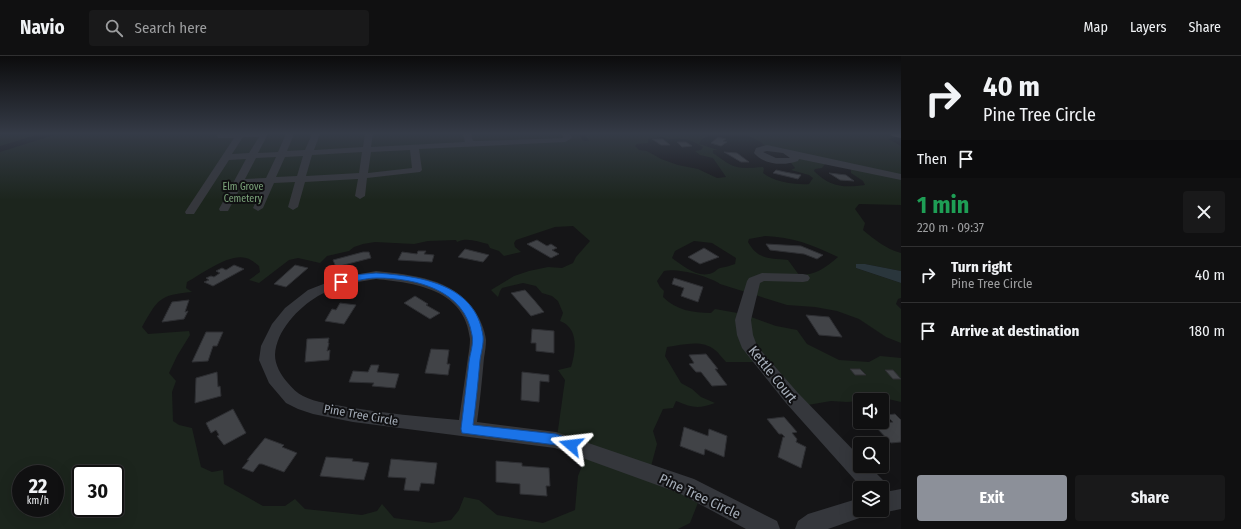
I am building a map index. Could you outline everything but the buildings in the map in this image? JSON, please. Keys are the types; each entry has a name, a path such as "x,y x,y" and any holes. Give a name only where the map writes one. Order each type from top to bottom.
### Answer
{"street":[{"path":"190,212 226,157 250,156"},
{"path":"224,209 252,156"},
{"path":"258,208 280,156"},
{"path":"294,207 307,156"},
{"path":"360,196 366,156"},
{"path":"238,182 363,176 417,170 415,156"},
{"path":"799,156 901,177"},
{"name":"Pine Tree Circle","path":"467,429 478,336 471,314 459,299 442,288 424,281 376,276 354,278 328,286 312,294 296,305 279,325 270,341 267,356 274,378 292,398 322,410 399,422 556,440 686,486 769,529"},
{"name":"Kettle Court","path":"803,278 762,277 754,281 742,320 745,335 750,348 792,398 871,481"},
{"path":"806,529 816,522 853,510"}],"green space":[{"name":"Elm Grove Cemetery","path":"0,156 656,156 678,165 698,169 717,178 726,177 713,158 705,156 717,156 736,167 763,167 763,173 773,179 791,183 809,184 813,178 809,175 791,170 795,168 788,159 794,156 901,156 901,205 859,204 855,209 865,223 863,230 876,241 901,253 901,271 865,264 856,268 901,283 901,298 898,299 896,304 901,309 901,343 886,337 859,319 837,311 815,307 787,305 720,284 693,273 670,270 664,271 657,281 664,291 663,297 679,308 711,313 715,309 743,314 776,326 797,330 807,344 839,360 869,362 880,356 901,358 901,402 889,399 889,393 853,393 853,402 831,401 802,406 760,362 726,362 715,350 698,344 667,347 665,356 681,383 692,389 701,397 715,403 696,407 676,401 673,408 663,409 653,431 657,444 650,470 701,495 690,523 678,529 0,529","holes":["826,163 851,168 851,173 863,181 865,185 843,186 831,183 814,171 815,169 822,168","573,226 590,241 576,257 573,263 562,268 548,267 529,271 514,276 491,290 498,297 502,288 523,283 536,286 542,293 552,296 558,301 563,313 560,321 566,324 573,334 575,347 571,367 558,370 565,380 557,437 588,451 578,476 575,510 543,523 497,515 479,500 464,497 459,510 451,520 432,523 394,518 382,504 377,511 362,515 305,509 295,499 285,506 263,506 224,484 223,470 212,472 201,467 192,428 179,425 173,421 172,392 176,381 169,373 177,356 190,335 189,331 148,334 142,327 156,304 166,297 192,292 186,288 187,282 224,261 239,257 251,260 259,266 260,272 249,280 259,283 289,260 298,258 320,263 327,256 349,251 354,247 363,244 375,242 414,244 428,241 456,240 457,242 469,240 488,244 490,248 499,251 504,256 521,252 515,247 514,243 516,240 555,227","765,236 794,240 811,245 838,257 820,270 810,274 799,275 788,260 760,255 748,242 749,239","694,241 712,243 736,258 735,264 720,268 713,273 701,274 690,270 672,258 675,251"]}],"shaded area":[{"path":"856,264 865,264 901,271 901,283 856,268"}],"route":[{"path":"341,282 354,278 376,276 424,281 442,288 459,299 471,314 478,336 467,429 556,440 571,445"}]}
